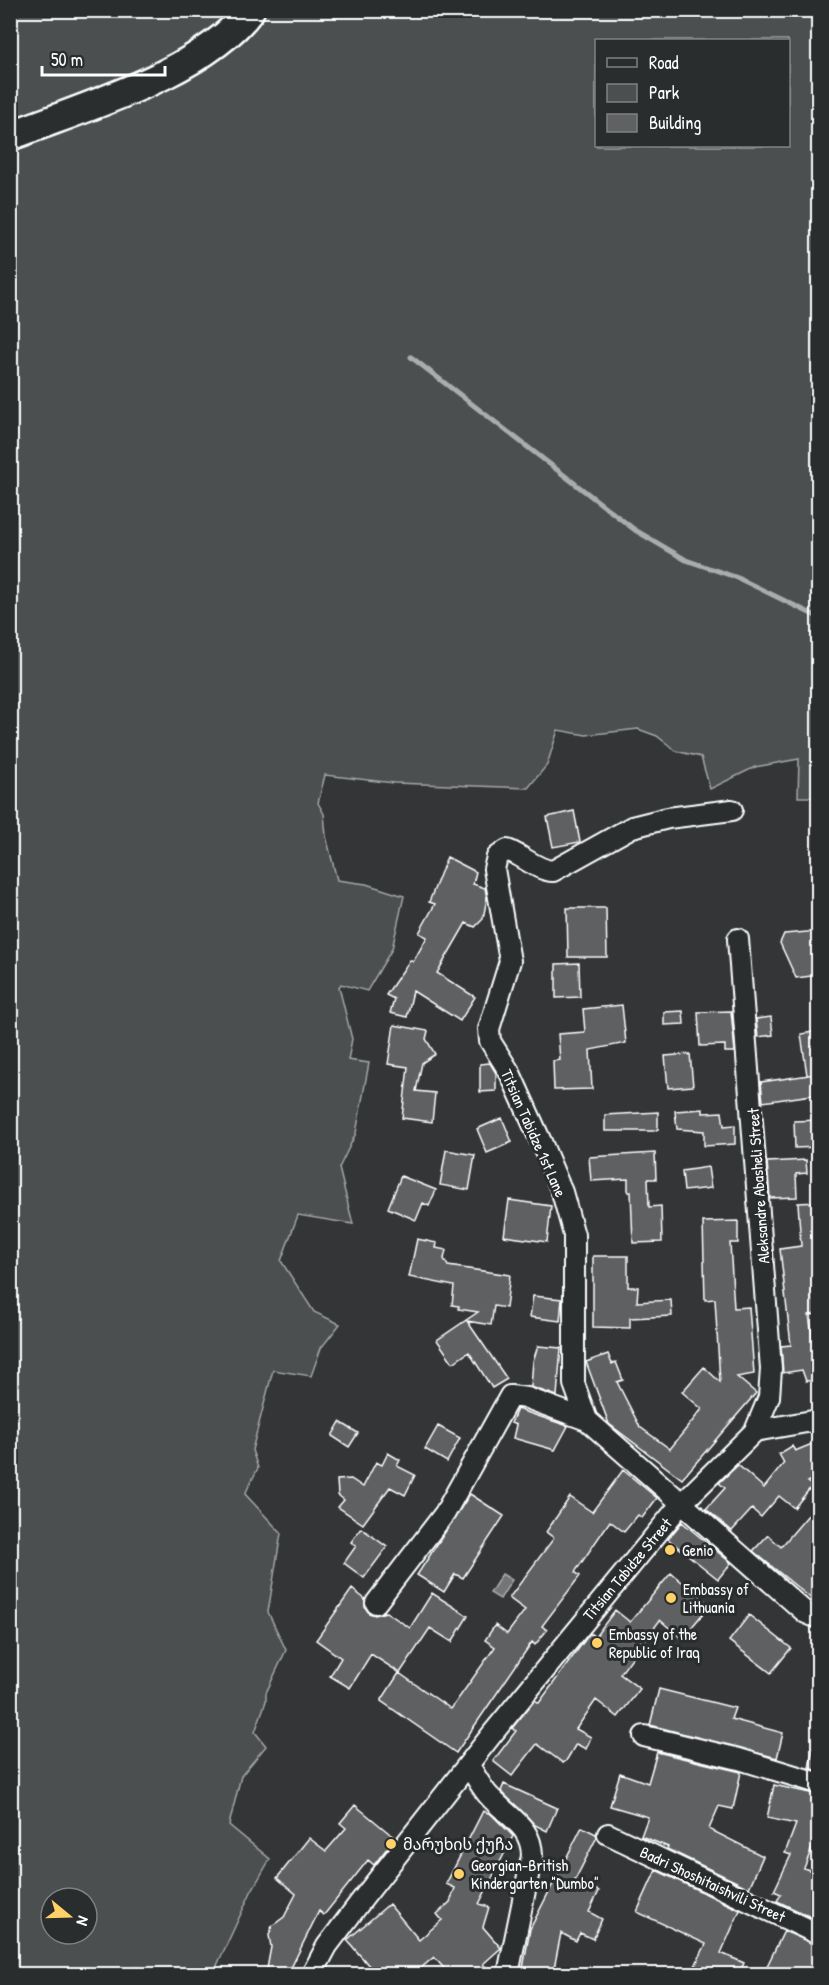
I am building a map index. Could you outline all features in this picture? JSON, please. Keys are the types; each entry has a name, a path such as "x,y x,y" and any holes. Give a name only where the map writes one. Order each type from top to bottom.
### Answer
{"street":[{"path":"10,136 128,92 193,60 242,21 250,10"},
{"name":"Titsian Tabidze 1st Lane","path":"587,1420 574,1384 574,1235 562,1192 542,1143 510,1073 490,1041 489,1029 510,961 494,869 497,857 507,850 520,854 547,871 553,871 632,827 668,818 732,810"},
{"name":"Aleksandre Abasheli Street","path":"738,939 771,1369 769,1397 755,1431"},
{"name":"Titsian Tabidze 1st Lane","path":"376,1603 445,1513 510,1396 527,1398 587,1420 806,1612 819,1618"},
{"path":"755,1431 819,1420"},
{"name":"Titsian Tabidze Street","path":"312,1974 327,1946 361,1901 470,1766 546,1665 681,1504 755,1431"},
{"path":"644,1736 740,1759 819,1783"},
{"path":"470,1766 488,1796 526,1832 532,1842 532,1857 508,1974"},
{"name":"Badri Shoshitaishvili Street","path":"608,1834 819,1934"}],"green space":[{"path":"11,11 240,11 255,23 264,11 818,11 818,797 798,797 799,759 755,767 710,789 701,757 676,751 657,736 638,729 586,735 558,730 547,765 528,788 394,783 325,775 318,803 324,814 326,836 337,880 366,884 404,896 392,949 367,991 341,984 339,987 352,1039 348,1060 369,1063 356,1133 339,1168 353,1224 298,1215 281,1261 314,1312 340,1324 321,1348 311,1376 273,1370 252,1450 258,1468 245,1494 281,1533 268,1612 286,1650 266,1693 266,1701 255,1732 266,1746 241,1776 229,1825 270,1859 251,1892 213,1974 158,1974 136,1967 131,1974 11,1974"}],"shaded area":[{"path":"502,1574 512,1580 500,1599 490,1593"}],"building":[{"path":"574,811 580,842 553,847 547,817"},
{"path":"447,857 476,872 473,884 485,888 487,898 483,919 475,927 466,923 437,973 475,997 460,1021 413,991 407,1017 390,1013 394,999 386,995 410,960 413,962 427,937 419,933 435,904 429,902"},
{"path":"567,908 606,908 607,957 568,957"},
{"path":"819,931 819,975 796,978 780,943 784,934"},
{"path":"579,963 580,997 556,998 556,964"},
{"path":"622,1005 626,1043 590,1050 592,1089 554,1090 553,1061 560,1060 558,1034 585,1032 583,1009"},
{"path":"683,1011 684,1024 664,1025 664,1012"},
{"path":"731,1011 735,1052 725,1052 725,1045 700,1046 698,1012"},
{"path":"771,1017 773,1035 758,1037 756,1019"},
{"path":"394,1025 428,1031 426,1039 435,1054 422,1063 416,1091 435,1093 432,1122 402,1118 408,1067 388,1064"},
{"path":"819,1031 819,1074 807,1075 801,1034"},
{"path":"690,1054 693,1086 668,1088 665,1056"},
{"path":"490,1063 496,1073 496,1091 480,1092 480,1064"},
{"path":"816,1074 819,1094 763,1102 761,1082"},
{"path":"703,1109 703,1113 722,1112 724,1126 735,1125 735,1144 704,1146 704,1131 677,1129 675,1111"},
{"path":"658,1112 658,1129 654,1131 605,1131 605,1115"},
{"path":"502,1118 512,1142 487,1153 477,1129"},
{"path":"819,1120 819,1147 795,1148 794,1121"},
{"path":"446,1150 475,1155 469,1190 440,1185"},
{"path":"655,1153 656,1179 648,1179 649,1207 661,1206 662,1242 633,1243 631,1192 628,1192 628,1179 591,1181 589,1157"},
{"path":"806,1160 807,1173 796,1174 797,1197 770,1198 767,1162"},
{"path":"708,1167 711,1188 684,1191 682,1171"},
{"path":"401,1176 436,1190 429,1206 423,1203 416,1220 388,1208"},
{"path":"509,1200 551,1206 547,1242 504,1236"},
{"path":"819,1202 819,1314 809,1315 819,1380 806,1381 802,1370 783,1373 781,1346 791,1345 780,1249 801,1246 798,1203"},
{"path":"738,1221 738,1243 730,1243 734,1308 749,1307 754,1374 737,1377 756,1393 682,1479 609,1424 586,1362 608,1354 612,1364 616,1362 623,1380 617,1382 640,1427 670,1449 702,1409 682,1392 704,1367 720,1382 715,1299 705,1300 703,1222"},
{"path":"417,1239 437,1243 436,1248 446,1250 444,1259 448,1266 510,1275 506,1308 494,1306 491,1325 467,1321 507,1379 492,1388 469,1352 453,1363 437,1340 478,1312 458,1309 459,1306 452,1305 454,1286 409,1277"},
{"path":"593,1256 628,1256 628,1287 638,1287 637,1302 671,1300 672,1316 630,1318 630,1328 593,1327"},
{"path":"533,1296 562,1299 560,1321 530,1317"},
{"path":"538,1346 561,1348 557,1396 531,1387 533,1361"},
{"path":"517,1409 568,1426 555,1450 513,1438 516,1425 511,1423"},
{"path":"340,1422 358,1433 349,1447 332,1436"},
{"path":"438,1426 460,1438 447,1462 425,1449"},
{"path":"819,1441 819,1476 807,1482 812,1486 794,1508 779,1496 761,1517 752,1509 732,1531 706,1509 725,1488 719,1483 738,1465 764,1488 784,1463 779,1454 792,1446 795,1451"},
{"path":"388,1453 400,1460 397,1466 415,1475 405,1495 390,1487 363,1524 338,1507 344,1500 338,1495 337,1480 351,1479 363,1487 376,1462 382,1465"},
{"path":"623,1470 657,1498 642,1518 638,1515 624,1532 610,1521 575,1572 580,1576 542,1626 547,1630 535,1645 532,1642 456,1753 381,1701 399,1673 451,1709 495,1647 485,1640 495,1625 507,1634 525,1610 509,1598 554,1538 546,1532 570,1497 592,1512"},
{"path":"470,1494 504,1516 463,1578 455,1574 444,1592 417,1575"},
{"path":"809,1514 819,1522 819,1605 753,1551 768,1535 781,1547"},
{"path":"682,1522 731,1563 718,1579 668,1539"},
{"path":"361,1528 387,1547 364,1578 344,1563 356,1546 351,1542"},
{"path":"671,1573 710,1605 682,1639 660,1620 620,1674 640,1689 618,1717 596,1700 576,1729 591,1737 586,1749 576,1744 563,1763 537,1744 512,1776 493,1761 516,1731 512,1728 535,1700 539,1703 590,1633 595,1637 615,1610 630,1622"},
{"path":"352,1589 365,1599 365,1607 369,1613 375,1615 386,1612 410,1628 432,1593 468,1616 452,1642 430,1628 400,1673 371,1654 350,1688 330,1676 341,1658 316,1640"},
{"path":"749,1615 791,1648 771,1673 729,1641"},
{"path":"659,1689 735,1708 731,1719 783,1733 777,1758 650,1725"},
{"path":"813,1748 819,1749 819,1771 809,1768"},
{"path":"657,1752 741,1772 733,1809 719,1806 709,1829 763,1856 749,1888 667,1849 668,1847 641,1836 648,1817 610,1806 620,1773 648,1783"},
{"path":"504,1784 557,1808 547,1831 535,1825 501,1791"},
{"path":"774,1785 819,1795 819,1842 815,1841 804,1868 819,1874 819,1921 777,1901 781,1894 774,1891 791,1855 785,1853 796,1824 767,1818"},
{"path":"355,1805 395,1838 374,1865 368,1860 324,1915 319,1911 288,1974 266,1974 271,1947 269,1935 272,1926 284,1917 296,1894 277,1878 309,1838 326,1851 346,1828 340,1823"},
{"path":"483,1811 491,1814 513,1836 479,1904 489,1907 483,1927 501,1948 483,1964 492,1974 449,1974 434,1957 414,1974 376,1974 347,1940 389,1904 419,1940 442,1920 437,1914 450,1902 455,1888 446,1884"},
{"path":"582,1827 596,1834 597,1837 575,1880 599,1891 589,1912 602,1919 593,1939 580,1933 576,1941 561,1933 553,1974 522,1974 530,1929"},
{"path":"656,1870 740,1910 721,1953 744,1963 739,1974 691,1974 706,1944 637,1912"},
{"path":"784,1931 819,1946 819,1974 781,1974 766,1968"}],"waterway":[{"path":"411,357 635,530 686,560 738,578 818,617"}],"place":[{"name":"Genio","path":"670,1550"},
{"name":"Embassy of Lithuania","path":"671,1598"},
{"name":"Embassy of the Republic of Iraq","path":"597,1643"},
{"name":"მარუხის ქუჩა","path":"391,1844"},
{"name":"Georgian-British Kindergarten \"Dumbo\"","path":"459,1874"}]}
